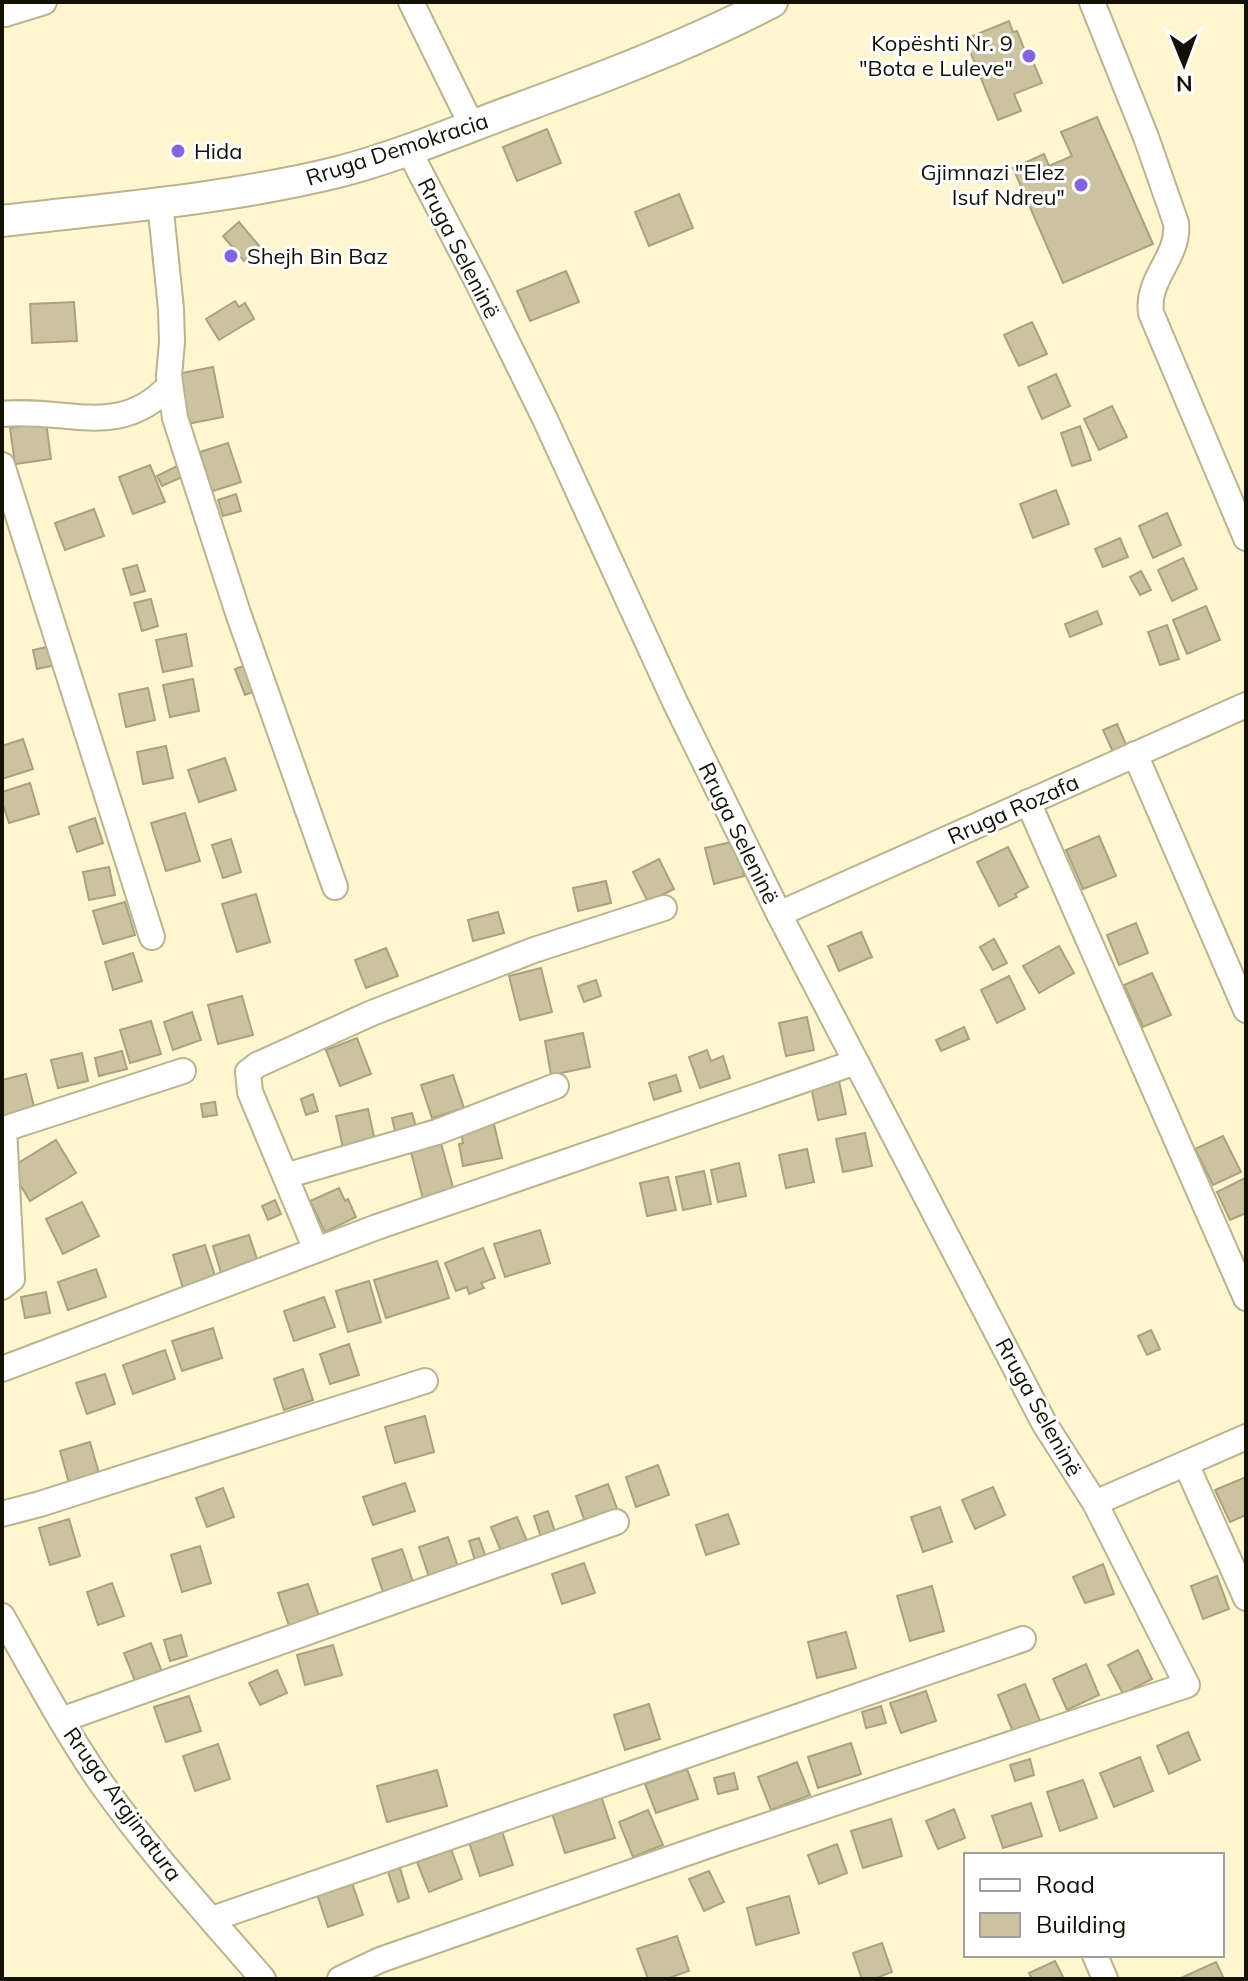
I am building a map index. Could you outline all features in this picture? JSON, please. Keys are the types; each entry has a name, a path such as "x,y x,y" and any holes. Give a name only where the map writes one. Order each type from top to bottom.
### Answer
{"main road":[{"name":"Rruga Demokracia","path":"2,221 284,184 340,171 622,70 772,2"}],"street":[{"path":"5,14 44,2"},
{"path":"411,2 472,126"},
{"path":"1092,2 1146,137 1176,223 1178,236 1174,250 1152,287 1149,301 1151,313 1246,538"},
{"name":"Rruga Seleninë","path":"340,1979 380,1960 706,1846 1187,1685 1095,1503 1044,1423 779,914 675,702 545,419 408,149"},
{"path":"160,202 171,309 169,386 175,418 238,613 335,887"},
{"path":"2,414 91,418 118,416 140,410 169,386"},
{"path":"2,465 152,937"},
{"name":"Rruga Rozafa","path":"779,914 1246,705"},
{"path":"1135,754 1246,1010"},
{"path":"1028,802 1246,1298"},
{"path":"316,1250 250,1092 248,1072 257,1065 372,1013 534,950 664,908"},
{"path":"2,1369 422,1211 856,1062"},
{"path":"2,1287 12,1279 4,1129 183,1071"},
{"path":"285,1176 437,1132 556,1086"},
{"path":"2,1514 425,1381"},
{"path":"1095,1503 1246,1437"},
{"path":"1186,1464 1246,1598"},
{"path":"61,1720 616,1522"},
{"name":"Rruga Argjinatura","path":"2,1616 99,1780 147,1843 263,1979"},
{"path":"212,1919 1023,1639"},
{"path":"1096,1957 1105,1979"}],"building":[{"path":"1009,21 1025,51 1028,50 1042,83 1014,94 1021,111 998,120 965,39"},
{"path":"1097,117 1153,244 1063,283 1013,168 1044,154 1049,166 1072,156 1061,132"},
{"path":"547,129 561,163 517,181 503,147"},
{"path":"679,194 693,228 649,246 635,212"},
{"path":"239,222 260,247 244,261 223,236"},
{"path":"566,271 579,302 530,321 517,291"},
{"path":"235,301 239,307 245,303 254,319 219,340 206,319"},
{"path":"74,302 77,341 32,343 30,304"},
{"path":"1032,322 1047,354 1019,366 1004,335"},
{"path":"213,367 223,417 187,424 177,374"},
{"path":"1056,374 1070,406 1042,419 1028,387"},
{"path":"1112,406 1127,437 1099,450 1084,419"},
{"path":"46,422 51,459 15,464 10,428"},
{"path":"1080,426 1091,460 1072,466 1061,433"},
{"path":"228,443 241,482 210,492 197,453"},
{"path":"183,463 189,474 162,486 157,476"},
{"path":"150,465 165,502 133,514 119,477"},
{"path":"1056,490 1069,524 1033,538 1020,504"},
{"path":"236,494 241,511 223,516 218,500"},
{"path":"94,509 104,536 65,550 55,523"},
{"path":"1167,513 1181,545 1153,558 1139,526"},
{"path":"1120,538 1128,557 1103,567 1095,549"},
{"path":"1183,558 1197,589 1172,601 1158,570"},
{"path":"137,565 145,591 131,595 123,569"},
{"path":"1141,571 1151,590 1140,595 1130,577"},
{"path":"151,599 158,626 142,631 134,603"},
{"path":"1206,606 1220,640 1187,654 1173,620"},
{"path":"1097,611 1102,624 1070,637 1065,624"},
{"path":"1167,625 1179,659 1160,665 1148,632"},
{"path":"186,634 192,666 163,672 156,640"},
{"path":"52,646 56,665 37,669 33,650"},
{"path":"249,664 258,690 245,695 235,669"},
{"path":"193,679 199,711 170,717 163,685"},
{"path":"148,688 155,720 126,727 119,694"},
{"path":"1117,724 1128,749 1114,754 1103,730"},
{"path":"23,739 33,769 2,779 2,746"},
{"path":"166,746 173,778 143,784 137,752"},
{"path":"225,758 236,790 199,802 188,770"},
{"path":"30,783 39,814 9,823 2,792"},
{"path":"185,813 200,861 166,871 151,823"},
{"path":"95,818 103,843 77,852 69,827"},
{"path":"1099,836 1116,876 1083,889 1066,850"},
{"path":"231,839 241,872 223,878 212,845"},
{"path":"736,841 744,876 714,884 705,848"},
{"path":"1008,847 1028,887 999,906 977,862"},
{"path":"659,859 674,889 648,902 633,872"},
{"path":"109,867 115,895 89,900 83,872"},
{"path":"606,881 611,903 578,911 573,888"},
{"path":"256,894 270,942 237,952 222,904"},
{"path":"125,902 135,935 103,944 93,911"},
{"path":"498,912 504,933 473,941 468,920"},
{"path":"1136,923 1148,953 1119,965 1107,935"},
{"path":"861,932 872,957 839,971 828,946"},
{"path":"994,939 1007,963 993,970 980,947"},
{"path":"1059,946 1074,973 1039,993 1023,966"},
{"path":"386,948 398,976 366,988 355,960"},
{"path":"133,953 142,981 113,990 105,962"},
{"path":"541,968 552,1012 520,1020 509,976"},
{"path":"1152,973 1171,1015 1143,1027 1124,985"},
{"path":"1009,976 1025,1009 997,1023 981,990"},
{"path":"596,980 601,996 584,1002 578,986"},
{"path":"242,996 253,1035 218,1044 208,1005"},
{"path":"192,1012 201,1040 173,1050 164,1022"},
{"path":"807,1017 814,1050 786,1056 779,1023"},
{"path":"151,1021 161,1054 130,1063 120,1030"},
{"path":"964,1027 969,1039 941,1051 936,1040"},
{"path":"583,1033 590,1067 551,1075 545,1041"},
{"path":"357,1038 371,1074 340,1086 326,1050"},
{"path":"707,1050 711,1061 723,1056 730,1078 700,1088 689,1057"},
{"path":"122,1051 127,1069 99,1076 95,1058"},
{"path":"82,1053 88,1081 58,1088 51,1060"},
{"path":"26,1074 35,1111 2,1120 2,1080"},
{"path":"453,1075 464,1108 432,1118 421,1085"},
{"path":"676,1075 681,1091 654,1100 649,1083"},
{"path":"839,1081 846,1114 818,1120 811,1087"},
{"path":"313,1094 318,1111 306,1115 301,1099"},
{"path":"215,1102 217,1115 203,1117 201,1104"},
{"path":"368,1109 375,1141 343,1148 336,1116"},
{"path":"412,1113 417,1130 396,1135 392,1118"},
{"path":"494,1124 502,1158 463,1166 459,1144 463,1143 461,1131"},
{"path":"865,1133 872,1166 843,1172 836,1139"},
{"path":"1223,1136 1241,1172 1213,1185 1195,1149"},
{"path":"56,1140 76,1173 30,1201 10,1168"},
{"path":"441,1143 454,1191 423,1199 411,1152"},
{"path":"807,1149 814,1182 786,1188 779,1155"},
{"path":"739,1163 746,1196 718,1202 711,1170"},
{"path":"704,1171 711,1204 683,1210 676,1177"},
{"path":"668,1177 676,1210 647,1216 640,1183"},
{"path":"1245,1178 1246,1213 1230,1220 1217,1192"},
{"path":"339,1188 356,1217 325,1232 310,1201"},
{"path":"275,1200 281,1214 268,1220 262,1206"},
{"path":"82,1202 99,1236 63,1254 46,1219"},
{"path":"540,1230 550,1263 505,1277 494,1244"},
{"path":"249,1235 258,1262 221,1273 213,1246"},
{"path":"205,1245 216,1279 183,1288 173,1255"},
{"path":"483,1248 495,1278 481,1283 484,1288 469,1294 467,1287 456,1291 445,1263"},
{"path":"437,1261 449,1298 386,1318 374,1280"},
{"path":"96,1269 106,1297 68,1310 58,1282"},
{"path":"369,1281 381,1322 348,1332 336,1291"},
{"path":"46,1292 50,1313 25,1318 21,1297"},
{"path":"324,1297 335,1327 294,1341 284,1311"},
{"path":"213,1328 222,1358 182,1371 172,1341"},
{"path":"1151,1330 1160,1349 1147,1355 1138,1336"},
{"path":"349,1344 359,1375 330,1384 320,1354"},
{"path":"165,1350 175,1379 133,1394 123,1365"},
{"path":"303,1369 313,1400 284,1410 274,1379"},
{"path":"105,1374 115,1404 87,1414 76,1383"},
{"path":"425,1416 434,1452 395,1463 385,1427"},
{"path":"90,1442 99,1473 69,1483 60,1451"},
{"path":"658,1465 669,1495 636,1507 626,1477"},
{"path":"1246,1477 1246,1515 1230,1522 1215,1490"},
{"path":"405,1483 415,1511 373,1525 363,1497"},
{"path":"608,1484 619,1514 586,1525 576,1496"},
{"path":"993,1487 1005,1515 975,1529 962,1500"},
{"path":"223,1488 234,1517 207,1527 196,1498"},
{"path":"940,1507 952,1542 923,1552 911,1517"},
{"path":"548,1511 557,1538 543,1543 534,1516"},
{"path":"728,1514 739,1544 706,1555 696,1525"},
{"path":"517,1517 529,1546 503,1556 491,1527"},
{"path":"69,1519 80,1556 50,1565 39,1528"},
{"path":"448,1537 459,1570 430,1580 419,1547"},
{"path":"479,1538 487,1560 476,1564 469,1541"},
{"path":"200,1546 211,1583 182,1592 171,1555"},
{"path":"402,1549 413,1582 383,1592 372,1559"},
{"path":"584,1563 595,1593 562,1604 552,1574"},
{"path":"1103,1564 1114,1594 1085,1603 1073,1577"},
{"path":"1217,1576 1229,1609 1203,1619 1191,1586"},
{"path":"112,1583 124,1616 98,1625 87,1592"},
{"path":"308,1584 319,1616 289,1626 278,1593"},
{"path":"932,1586 944,1631 910,1641 897,1596"},
{"path":"846,1632 856,1668 817,1678 808,1642"},
{"path":"181,1635 187,1656 170,1661 164,1640"},
{"path":"151,1643 162,1672 135,1681 124,1653"},
{"path":"333,1645 342,1675 305,1685 297,1655"},
{"path":"1138,1650 1152,1679 1123,1694 1108,1665"},
{"path":"1086,1664 1099,1695 1067,1710 1053,1679"},
{"path":"277,1670 287,1693 260,1705 249,1683"},
{"path":"1025,1684 1040,1721 1013,1732 998,1695"},
{"path":"926,1691 936,1721 901,1733 890,1703"},
{"path":"189,1696 201,1731 166,1742 154,1707"},
{"path":"649,1704 660,1739 625,1750 614,1715"},
{"path":"881,1706 886,1723 866,1728 862,1712"},
{"path":"1188,1732 1200,1760 1169,1774 1157,1746"},
{"path":"851,1743 861,1774 818,1788 808,1757"},
{"path":"218,1744 230,1779 195,1791 183,1756"},
{"path":"1140,1757 1153,1791 1114,1807 1100,1773"},
{"path":"1030,1759 1034,1775 1015,1781 1010,1765"},
{"path":"797,1762 810,1795 771,1810 758,1777"},
{"path":"687,1769 698,1799 656,1813 645,1784"},
{"path":"437,1770 447,1806 387,1822 377,1786"},
{"path":"734,1773 738,1789 718,1794 714,1778"},
{"path":"1083,1780 1097,1818 1060,1831 1047,1792"},
{"path":"601,1796 615,1838 565,1853 552,1813"},
{"path":"1031,1803 1042,1836 1003,1848 992,1816"},
{"path":"954,1809 965,1838 938,1849 926,1821"},
{"path":"648,1810 663,1845 633,1857 619,1822"},
{"path":"891,1819 902,1856 863,1868 851,1831"},
{"path":"501,1828 513,1865 480,1876 468,1839"},
{"path":"837,1844 847,1873 819,1884 808,1855"},
{"path":"451,1849 462,1879 429,1892 417,1862"},
{"path":"400,1868 409,1898 398,1902 388,1872"},
{"path":"709,1871 724,1902 704,1911 689,1879"},
{"path":"351,1880 363,1915 328,1927 316,1891"},
{"path":"789,1896 799,1933 756,1945 747,1908"},
{"path":"677,1936 689,1971 666,1979 648,1979 637,1949"},
{"path":"882,1943 892,1972 874,1979 862,1979 853,1953"},
{"path":"1055,1961 1064,1979 1032,1979 1029,1973"},
{"path":"1216,1962 1224,1979 1181,1979 1181,1978"}],"place":[{"name":"Kopështi Nr. 9 \"Bota e Luleve\"","path":"1029,56"},
{"name":"Hida","path":"178,151"},
{"name":"Gjimnazi \"Elez Isuf Ndreu\"","path":"1081,185"},
{"name":"Shejh Bin Baz","path":"231,256"}]}
